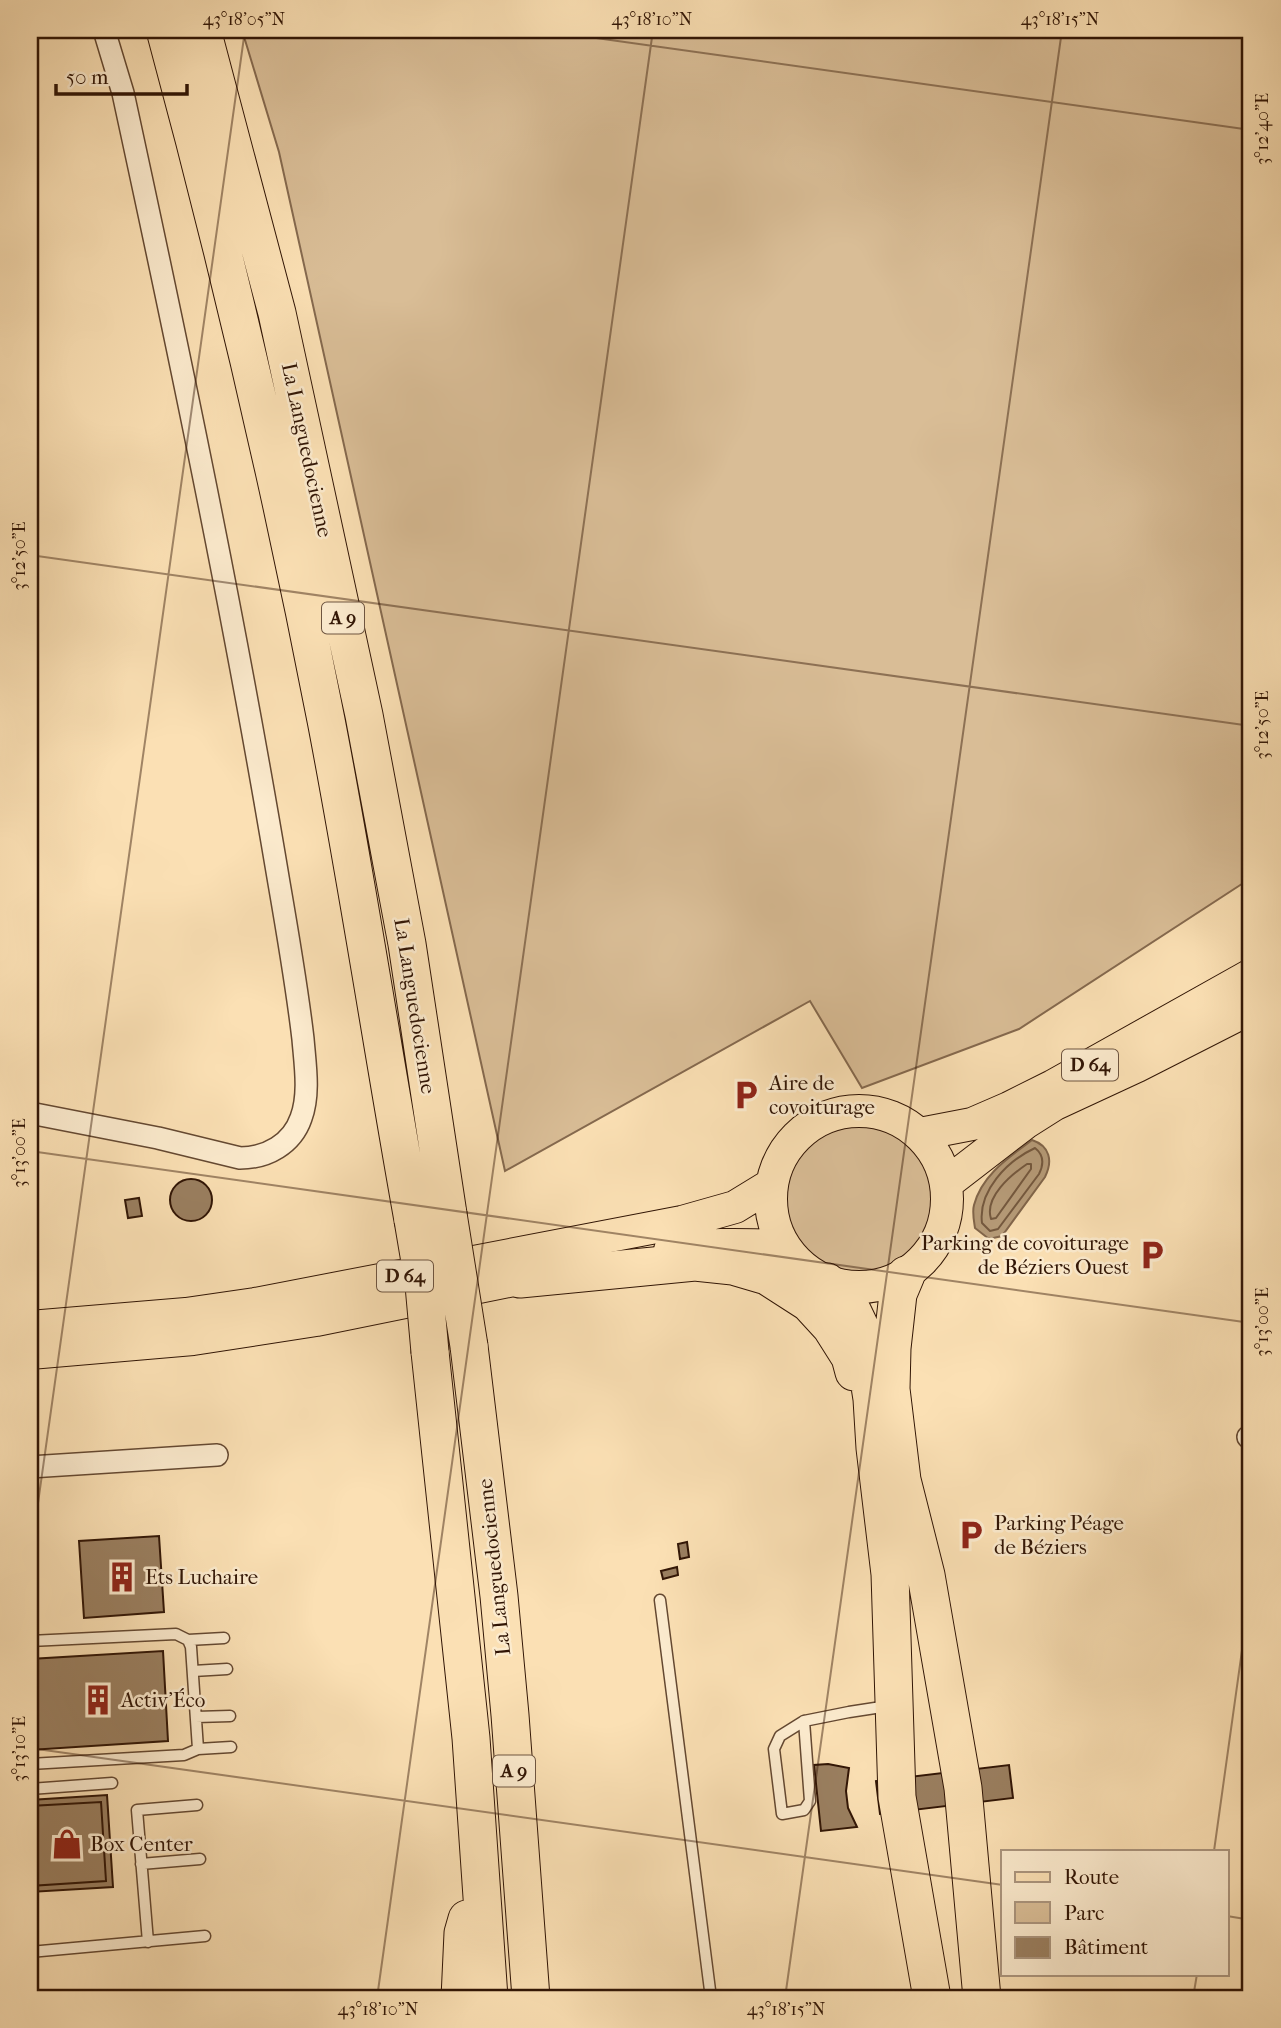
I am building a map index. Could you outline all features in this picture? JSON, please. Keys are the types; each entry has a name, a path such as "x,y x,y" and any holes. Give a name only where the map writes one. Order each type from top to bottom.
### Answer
{"highway":[{"name":"La Languedocienne","path":"165,30 191,126 286,521 368,949 424,1285 461,1628 489,1998"},
{"name":"La Languedocienne","path":"202,30 277,313 364,715 407,944 468,1346 504,1649 531,1998"},
{"path":"520,1279 695,1262 733,1266 767,1276 809,1303 831,1327 850,1357 875,1448"},
{"path":"906,1275 898,1294 891,1389 902,1480 926,1575 963,1788 982,1998"},
{"path":"827,1282 847,1300 859,1325 872,1399 890,1574 897,1797 932,1998"},
{"path":"460,1998 463,1933 481,1868"}],"main road":[{"name":"D 64","path":"920,1134 972,1124 1009,1108 1251,975"},
{"name":"D 64","path":"947,1183 1025,1123 1055,1104 1251,1008"},
{"path":"856,1110 879,1112 901,1120 920,1134 937,1156 947,1183 948,1206 942,1230 932,1251 906,1275 881,1285 854,1288 827,1282 803,1268 784,1246 775,1227 771,1207 771,1185 778,1162 792,1141 810,1125 832,1114 856,1110"},
{"name":"D 64","path":"30,1327 186,1314 347,1287 682,1222 735,1207 771,1185"},
{"name":"D 64","path":"30,1353 192,1339 316,1320 691,1246 784,1246"}],"street":[{"path":"30,1113 158,1138 240,1158 253,1158 267,1154 287,1142 301,1120 305,1101 305,1065 298,996 264,793 206,486 123,93 104,30"},
{"path":"30,1467 217,1455"}],"lane":[{"path":"660,1600 711,1998"},
{"path":"30,1642 176,1633 188,1640 224,1638"},
{"path":"188,1640 191,1647 198,1749"},
{"path":"192,1671 227,1670"},
{"path":"804,1721 810,1801 804,1810 782,1814 774,1749 780,1736 804,1721 894,1706"},
{"path":"196,1717 230,1716"},
{"path":"30,1764 184,1755 198,1749 231,1747"},
{"path":"30,1789 112,1783"},
{"path":"148,1942 136,1810 197,1805"},
{"path":"141,1864 200,1859"},
{"path":"30,1952 205,1936"}],"green space":[{"path":"242,30 1251,30 1251,878 1019,1029 862,1088 810,1001 505,1171 279,152"},
{"path":"862,1123 891,1128 916,1145 933,1170 938,1199 933,1228 916,1253 891,1270 862,1275 833,1270 808,1253 791,1228 786,1199 791,1170 808,1145 833,1128"}],"water":[{"path":"1032,1140 1043,1146 1048,1155 1049,1165 1045,1177 1002,1236 989,1239 975,1228 973,1211 978,1194 997,1168"}],"building":[{"path":"191,1179 206,1185 212,1200 206,1215 191,1221 176,1215 170,1200 176,1185"},
{"path":"139,1198 142,1216 128,1218 125,1200"},
{"name":"Ets Luchaire","path":"159,1536 164,1612 84,1618 79,1541"},
{"path":"687,1542 689,1557 680,1559 678,1544"},
{"path":"677,1567 678,1575 663,1579 661,1571"},
{"name":"Activ'Éco","path":"163,1651 168,1741 30,1750 30,1659"},
{"path":"828,1764 849,1768 846,1791 848,1808 857,1827 821,1831 814,1765"},
{"path":"1009,1765 1013,1798 880,1814 876,1781"},
{"path":"107,1795 113,1887 30,1892 30,1886 106,1881 101,1802 30,1806 30,1800"},
{"name":"Box Center","path":"101,1802 106,1881 30,1886 30,1806"}],"place":[{"name":"Aire de covoiturage","path":"746,1095"},
{"name":"Parking de covoiturage de Béziers Ouest","path":"1152,1255"},
{"name":"Parking Péage de Béziers","path":"971,1535"},
{"name":"Ets Luchaire","path":"122,1577"},
{"name":"Activ'Éco","path":"98,1700"},
{"name":"Box Center","path":"67,1844"}]}
